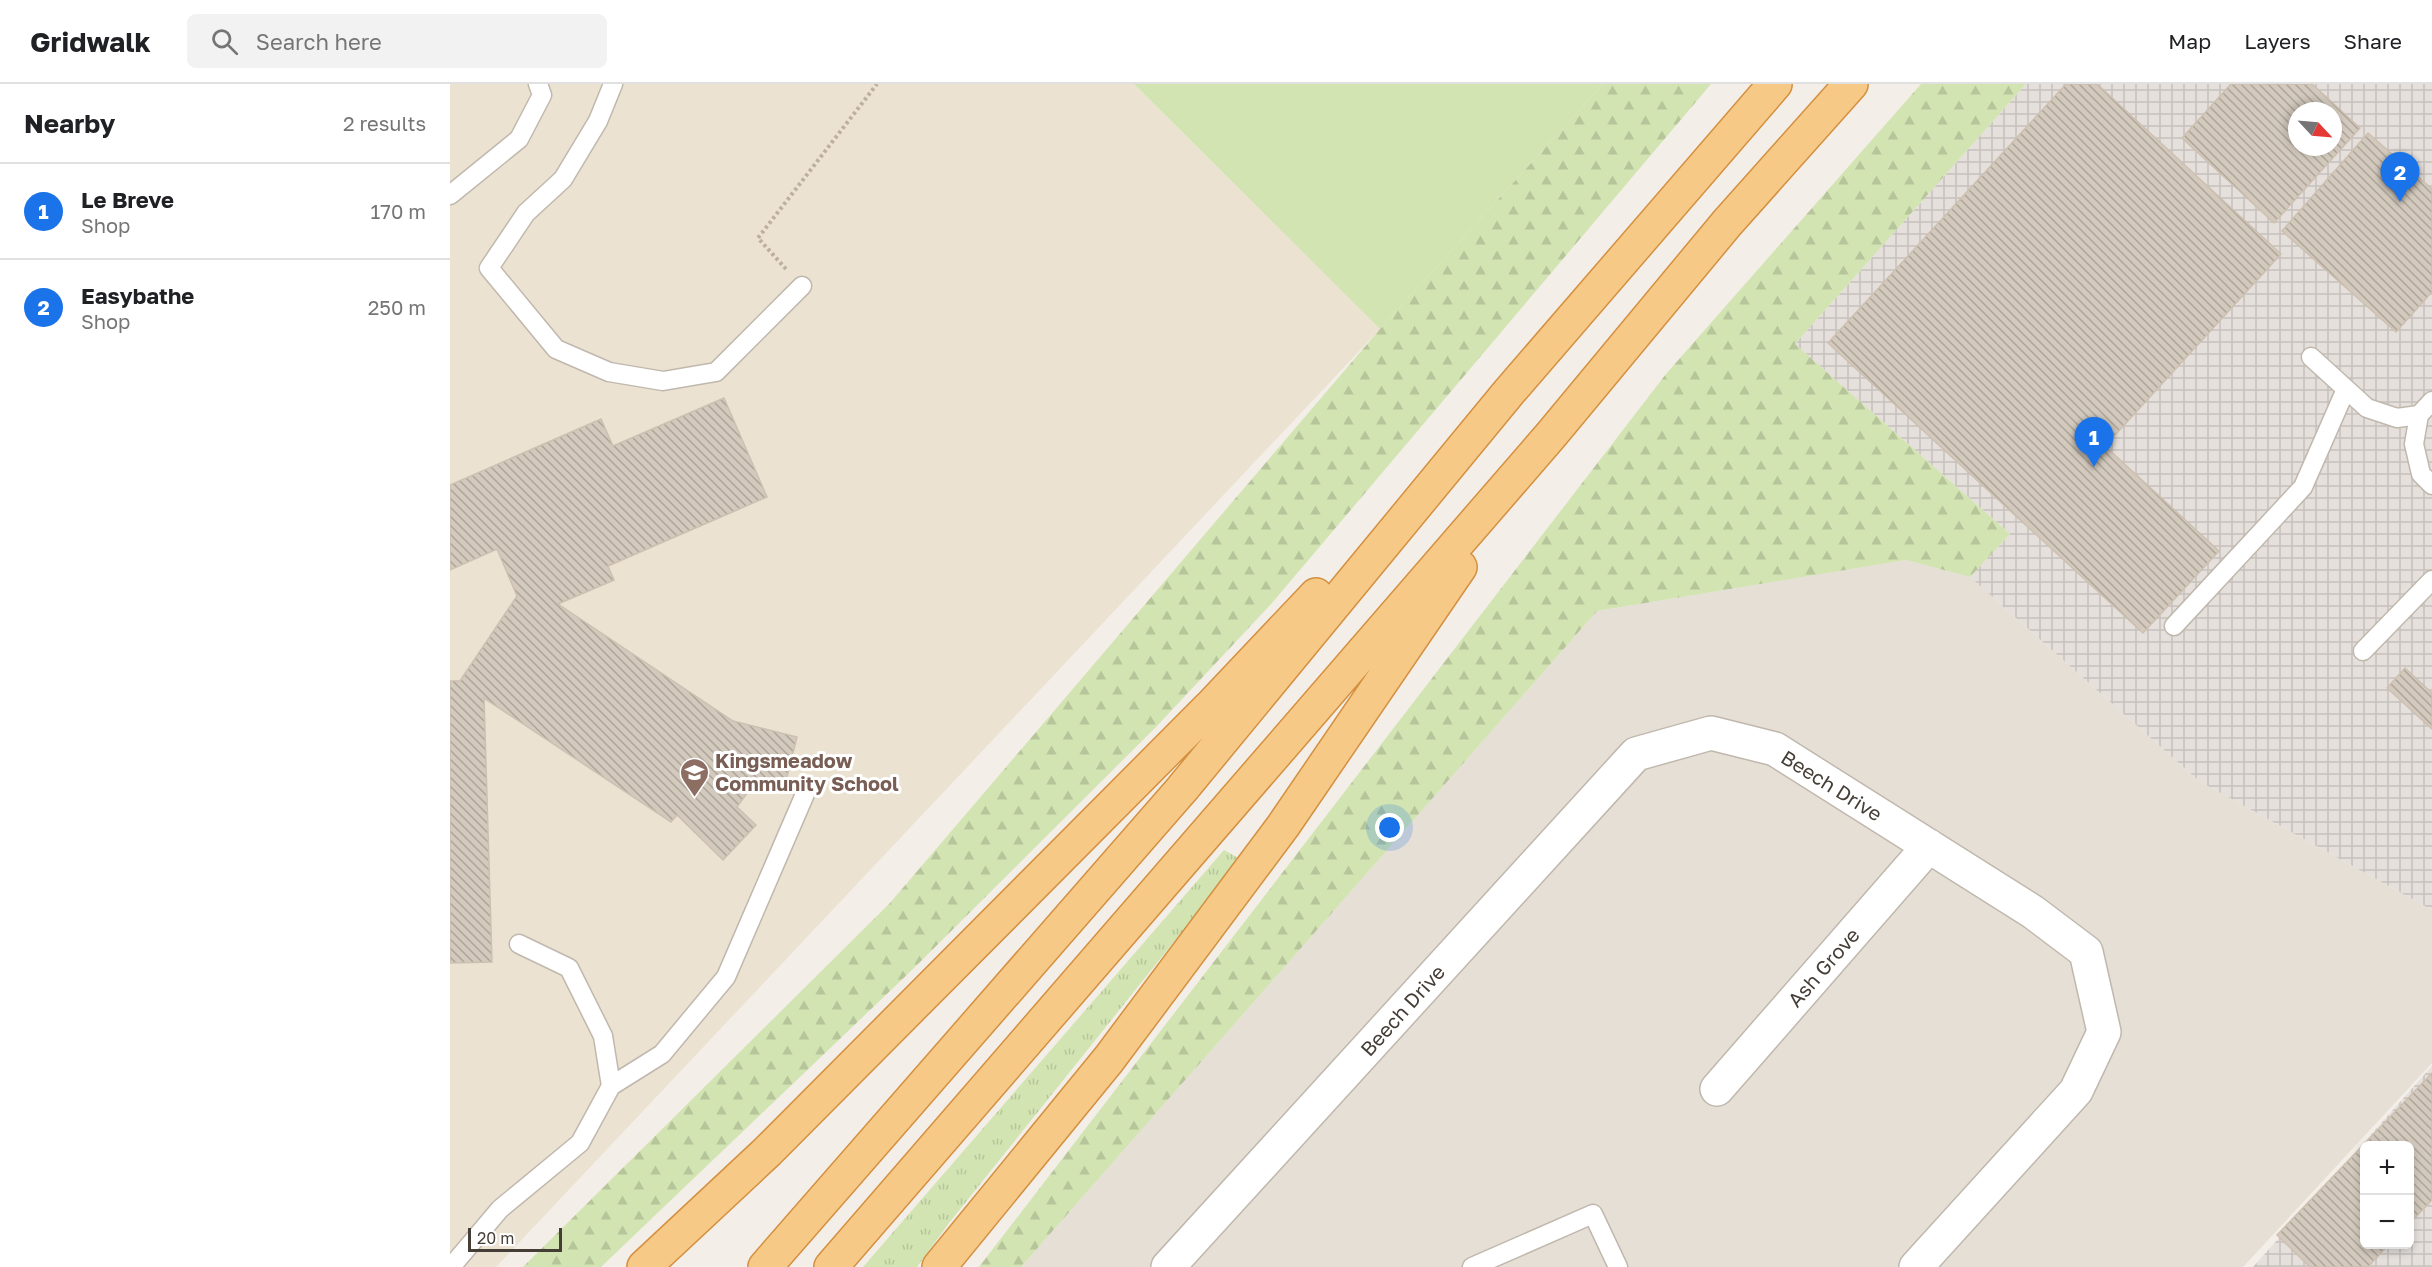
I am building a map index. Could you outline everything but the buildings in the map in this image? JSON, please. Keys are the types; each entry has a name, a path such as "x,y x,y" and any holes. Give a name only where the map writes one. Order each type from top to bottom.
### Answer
{"highway":[{"path":"765,1267 1182,789 1509,392 1775,84"},
{"path":"831,1267 1551,435 1727,223 1851,84"},
{"path":"644,1267 767,1152 1210,707 1509,392"},
{"path":"939,1267 1109,1059 1283,826 1551,435"}],"street":[{"name":"Beech Drive","path":"1168,1267 1636,754 1711,733 1775,749 2033,912 2086,952 2104,1032 2076,1091 1916,1267"},
{"name":"Ash Grove","path":"1717,1089 1929,846"}],"lane":[{"path":"450,195 519,139 542,95 538,84"},
{"path":"613,84 598,121 562,179 526,213 489,268 556,349 609,372 663,381 716,372 802,286"},
{"path":"2311,357 2367,408 2397,418 2419,415"},
{"path":"2175,626 2303,487 2346,389"},
{"path":"2432,401 2419,415 2414,444 2421,474 2432,484"},
{"path":"2363,651 2432,580"},
{"path":"452,1261 500,1209 580,1143 611,1086 662,1054 726,977 805,794"},
{"path":"519,944 569,968 603,1036 611,1086"},
{"path":"1472,1267 1593,1214 1618,1267"}],"path":[{"path":"802,286 758,238 877,84"}],"shaded area":[{"name":"Kingsmeadow Community School","path":"450,84 1134,84 1380,329 496,1267 450,1267"},
{"path":"2026,84 2432,84 2432,910 2199,781 1970,577 2010,534 1795,344"},
{"path":"1906,560 1970,577 2199,781 2432,910 2432,1063 2243,1267 1021,1267 1597,611"},
{"path":"2432,1066 2432,1267 2253,1267 2360,1147 2360,1249 2414,1249 2414,1141 2365,1141"}],"green space":[{"path":"1134,84 1603,84 1380,329"},
{"path":"1603,84 1711,84 1272,603 1156,727 912,970 601,1267 523,1267 890,903 1380,329"},
{"path":"1921,84 2026,84 1795,344 2010,534 1970,577 1906,560 1597,611 1021,1267 979,1267 1666,374"},
{"path":"1224,850 1240,859 949,1223 917,1267 863,1267"}],"place":[{"name":"Easybathe","path":"2400,202"},
{"name":"Le Breve","path":"2094,467"},
{"name":"Kingsmeadow Community School","path":"694,798"}]}
